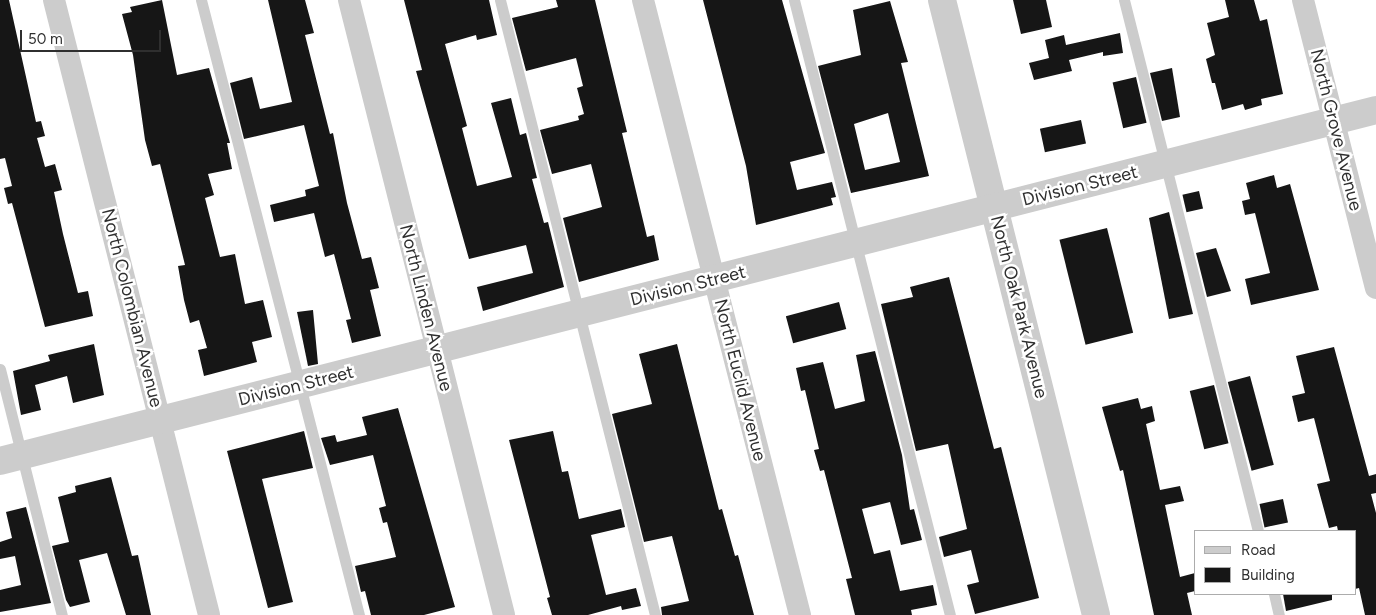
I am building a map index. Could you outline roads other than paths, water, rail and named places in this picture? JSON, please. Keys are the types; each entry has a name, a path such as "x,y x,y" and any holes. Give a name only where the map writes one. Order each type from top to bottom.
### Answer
{"street":[{"name":"North Colombian Avenue","path":"54,0 209,615"},
{"name":"North Linden Avenue","path":"349,0 504,615"},
{"name":"North Euclid Avenue","path":"644,0 800,615"},
{"name":"North Oak Park Avenue","path":"942,0 1096,615"},
{"name":"North Grove Avenue","path":"1303,0 1376,288"},
{"name":"Division Street","path":"11,459 1376,110"}],"lane":[{"path":"201,0 358,615"},
{"path":"500,0 654,615"},
{"path":"794,0 950,615"},
{"path":"1124,0 1258,530"},
{"path":"0,370 11,459 62,615"},
{"path":"1274,595 1279,615"}]}
